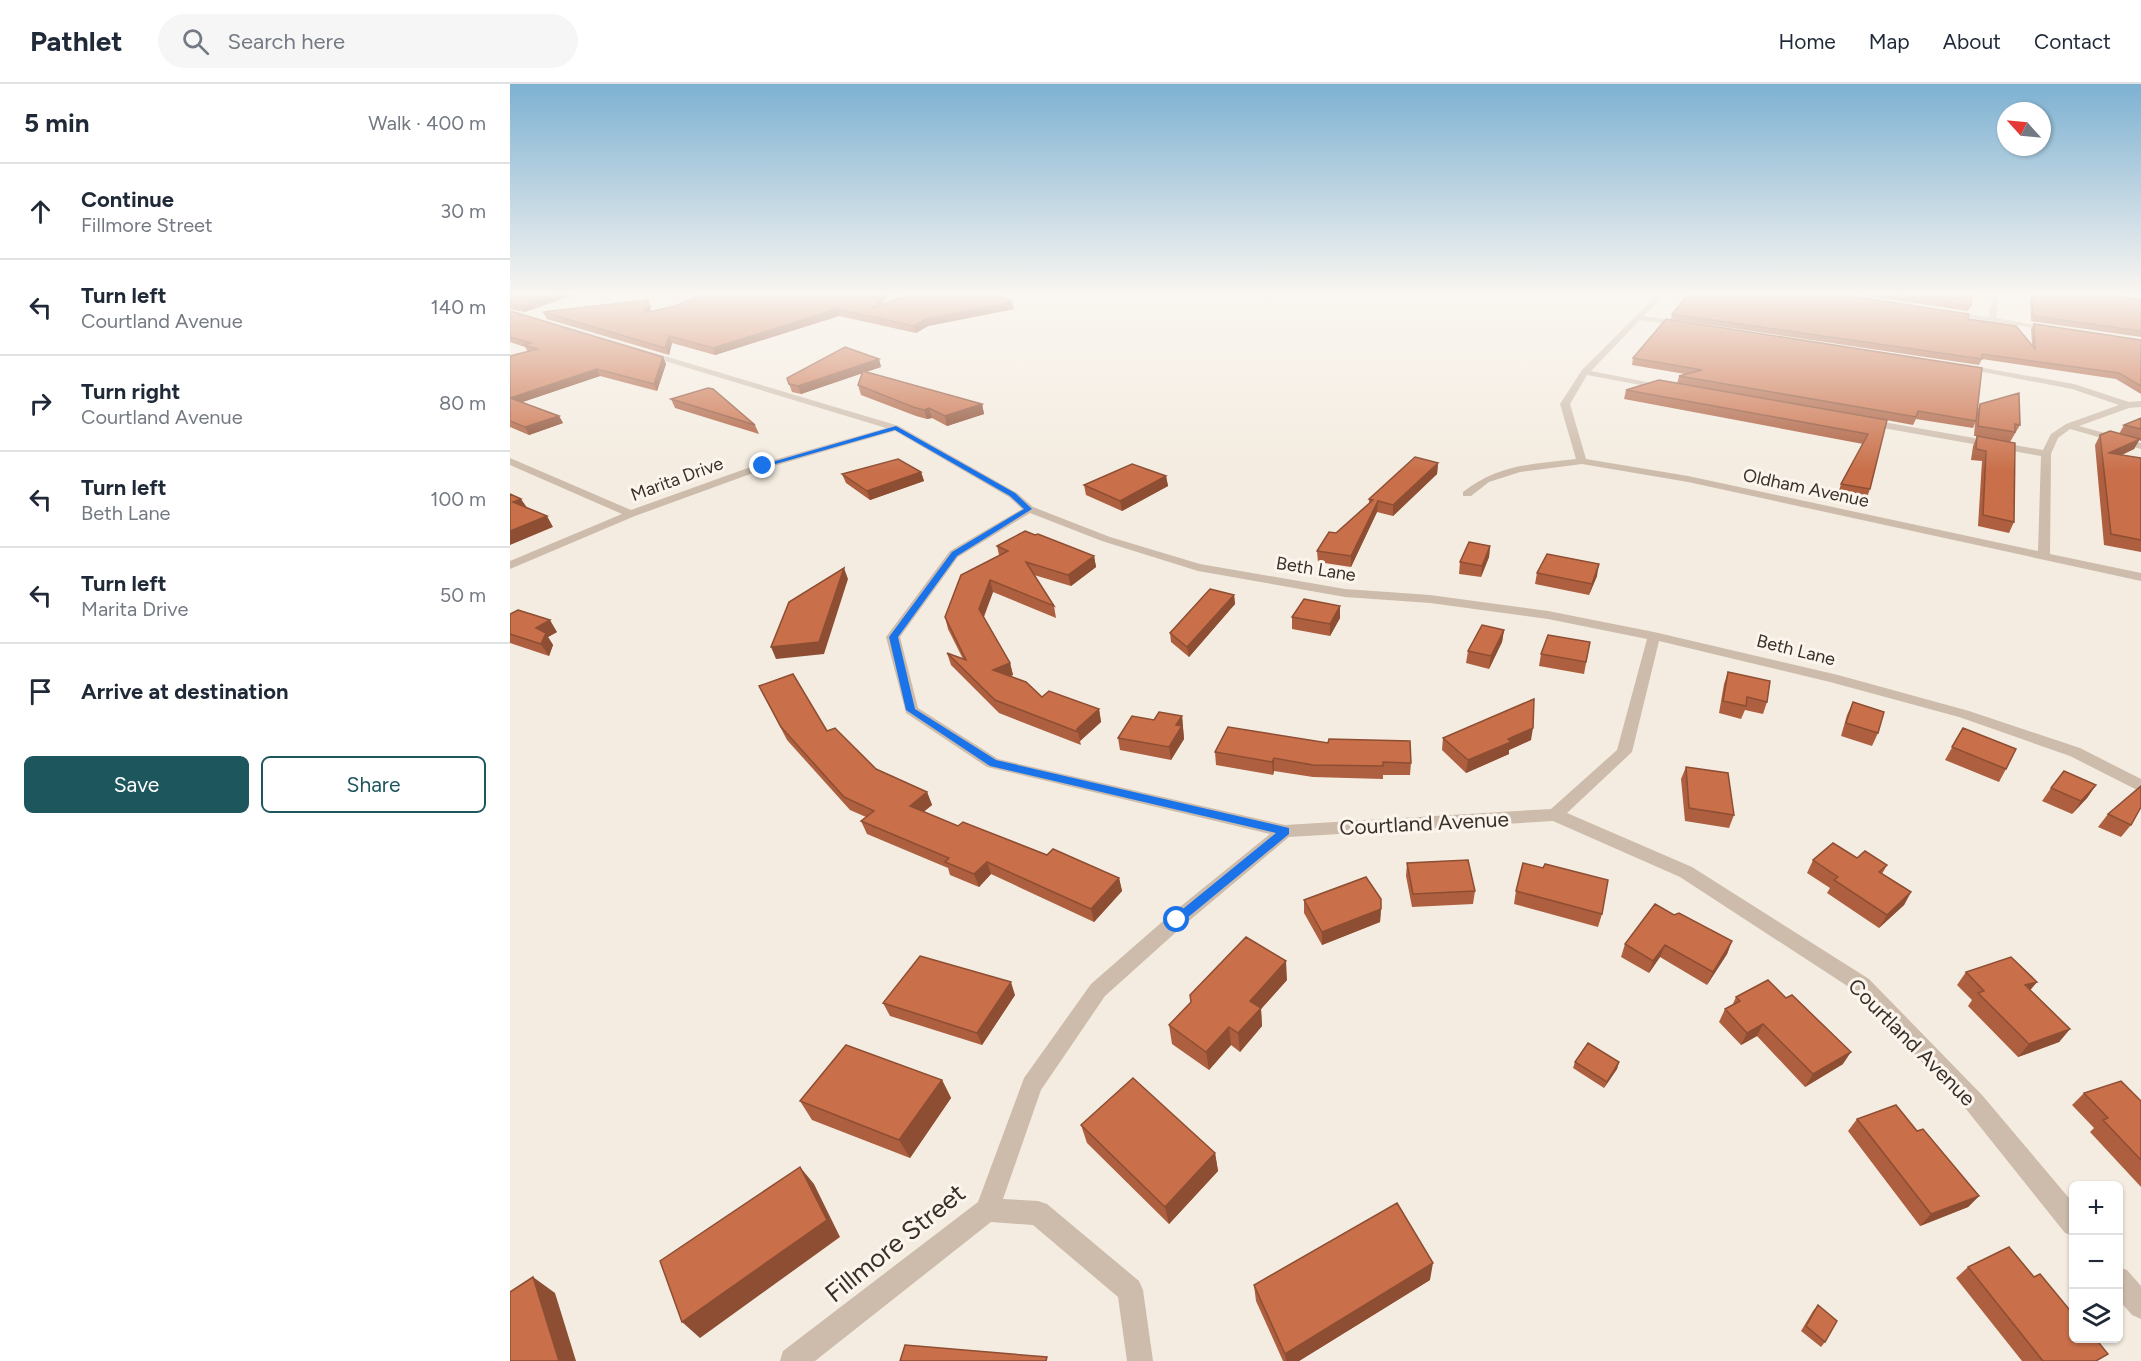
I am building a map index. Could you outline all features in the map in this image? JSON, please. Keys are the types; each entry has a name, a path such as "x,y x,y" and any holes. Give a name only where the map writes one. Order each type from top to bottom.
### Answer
{"street":[{"name":"Beth Lane","path":"645,353 896,428 1013,495 1029,509 1106,539 1198,567 1345,593 1430,600 1548,615 1654,636 1822,675 1964,714 2075,752 2141,786"},
{"path":"1582,461 1565,404 1585,372 1604,353"},
{"path":"1956,366 2074,387 2128,405"},
{"path":"1585,372 1673,388"},
{"path":"2044,556 2046,454 2054,436 2069,426 2128,405 2141,404"},
{"path":"1853,420 2046,454"},
{"path":"2069,426 2141,446"},
{"name":"Marita Drive","path":"510,565 631,514 763,466 896,428"},
{"path":"510,461 631,514"},
{"name":"Oldham Avenue","path":"1467,494 1485,480 1518,469 1582,461 1688,479 2141,577"},
{"name":"Courtland Avenue","path":"1029,509 954,554 893,637 911,710 993,763 1285,831 1555,815 1686,872 1862,986 1974,1102 2069,1219"},
{"path":"1555,815 1624,752 1654,636"},
{"name":"Fillmore Street","path":"793,1361 987,1210 1032,1085 1098,990 1177,920 1285,831"},
{"path":"987,1210 1038,1214 1130,1290 1140,1361"},
{"path":"2123,1285 2141,1306"}],"building":[{"path":"523,353 648,353 663,357 654,384 597,369 510,398 510,356"},
{"path":"835,353 861,353 879,359 798,386 789,384 787,378"},
{"path":"1638,353 1883,353 1982,368 1976,421 1918,411 1916,417 1679,376 1702,370 1633,358"},
{"path":"1938,353 2141,353 2141,386 2119,373 1982,354 1982,359"},
{"path":"863,371 982,404 945,416 929,408 924,410 913,407 858,385"},
{"path":"1659,380 1887,420 1870,489 1841,484 1868,434 1626,390"},
{"path":"708,388 713,389 755,425 671,399"},
{"path":"2019,393 2020,425 2015,424 2015,432 1978,426 1980,404"},
{"path":"510,398 559,416 525,427 510,421"},
{"path":"2141,418 2141,429 2124,425"},
{"path":"2110,431 2140,439 2109,453 2141,458 2141,540 2111,534 2100,435"},
{"path":"1977,436 2015,443 2014,522 1983,515 1986,451 1976,449"},
{"path":"1415,457 1438,463 1393,505 1378,501 1351,556 1317,551 1329,532 1336,533 1373,500 1369,499"},
{"path":"898,459 921,472 867,491 842,474"},
{"path":"1132,464 1166,476 1120,501 1084,485"},
{"path":"510,494 521,499 513,502 547,516 510,531"},
{"path":"1025,531 1094,556 1068,575 1026,562 1054,606 990,580 979,609 1010,663 993,670 1026,682 1042,697 1049,691 1099,709 1077,729 1078,732 995,700 947,653 966,660 945,617 961,575 1008,551 997,546"},
{"path":"1469,542 1490,546 1482,566 1460,562"},
{"path":"1547,554 1599,564 1592,584 1537,573"},
{"path":"844,568 819,642 771,647 789,602"},
{"path":"1210,589 1234,595 1187,647 1170,633"},
{"path":"1304,599 1340,606 1330,624 1292,617"},
{"path":"518,610 550,620 536,628 546,633 541,644 510,634 510,614"},
{"path":"1482,625 1504,630 1491,656 1468,651"},
{"path":"1548,635 1590,642 1586,662 1541,654"},
{"path":"1728,672 1770,681 1767,702 1747,697 1746,706 1723,701"},
{"path":"793,674 827,731 835,728 876,769 927,792 910,806 958,826 963,822 1047,855 1053,849 1119,878 1091,909 987,862 974,874 945,862 949,858 861,821 874,811 844,797 781,727 759,686"},
{"path":"1534,699 1533,728 1508,739 1511,742 1468,760 1443,738"},
{"path":"1853,702 1884,712 1878,733 1846,723"},
{"path":"1159,712 1182,716 1176,725 1182,726 1169,747 1118,738 1132,716 1154,720"},
{"path":"1228,727 1328,743 1329,739 1410,741 1411,763 1383,762 1383,766 1313,765 1274,758 1272,762 1215,752"},
{"path":"1963,728 2016,749 2006,769 1952,747"},
{"path":"1686,767 1728,773 1734,815 1689,808"},
{"path":"2064,771 2096,785 2081,801 2051,788"},
{"path":"2141,786 2141,807 2131,825 2108,814"},
{"path":"1833,843 1857,858 1865,851 1887,865 1879,872 1911,892 1887,915 1834,880 1838,877 1813,860"},
{"path":"1468,860 1475,891 1413,894 1407,863"},
{"path":"1523,863 1543,868 1545,864 1608,880 1602,914 1516,891"},
{"path":"1366,877 1381,899 1381,909 1322,932 1304,900"},
{"path":"1655,904 1674,915 1679,913 1732,941 1713,972 1665,945 1653,961 1625,944"},
{"path":"1246,937 1286,961 1250,1001 1261,1008 1238,1033 1229,1027 1206,1052 1169,1025 1191,1002 1190,995"},
{"path":"920,956 1011,982 977,1033 883,1003"},
{"path":"2011,957 2037,982 2025,985 2070,1029 2029,1044 1978,993 1984,991 1966,972"},
{"path":"1768,980 1786,998 1792,995 1851,1052 1813,1074 1763,1024 1747,1033 1725,1009 1740,1001 1736,997"},
{"path":"1588,1043 1619,1062 1607,1082 1575,1062"},
{"path":"846,1045 942,1080 899,1140 800,1101"},
{"path":"1133,1078 1215,1153 1165,1207 1081,1125"},
{"path":"2121,1081 2141,1101 2141,1160 2103,1120 2108,1118 2084,1093"},
{"path":"1896,1105 1917,1131 1923,1129 1979,1196 1931,1214 1857,1119"},
{"path":"800,1167 827,1220 682,1322 660,1261"},
{"path":"1397,1203 1433,1263 1285,1354 1254,1285"},
{"path":"2009,1247 2034,1277 2040,1274 2069,1309 2069,1343 2099,1343 2108,1354 2096,1361 2043,1361 1968,1267"},
{"path":"533,1277 559,1361 510,1361 510,1292"},
{"path":"1818,1305 1837,1321 1825,1342 1806,1326"},
{"path":"905,1345 1047,1357 1046,1361 900,1361"}],"route":[{"path":"763,466 896,428 1013,495 1029,509 954,554 893,637 911,710 993,763 1285,831 1177,920"}]}
